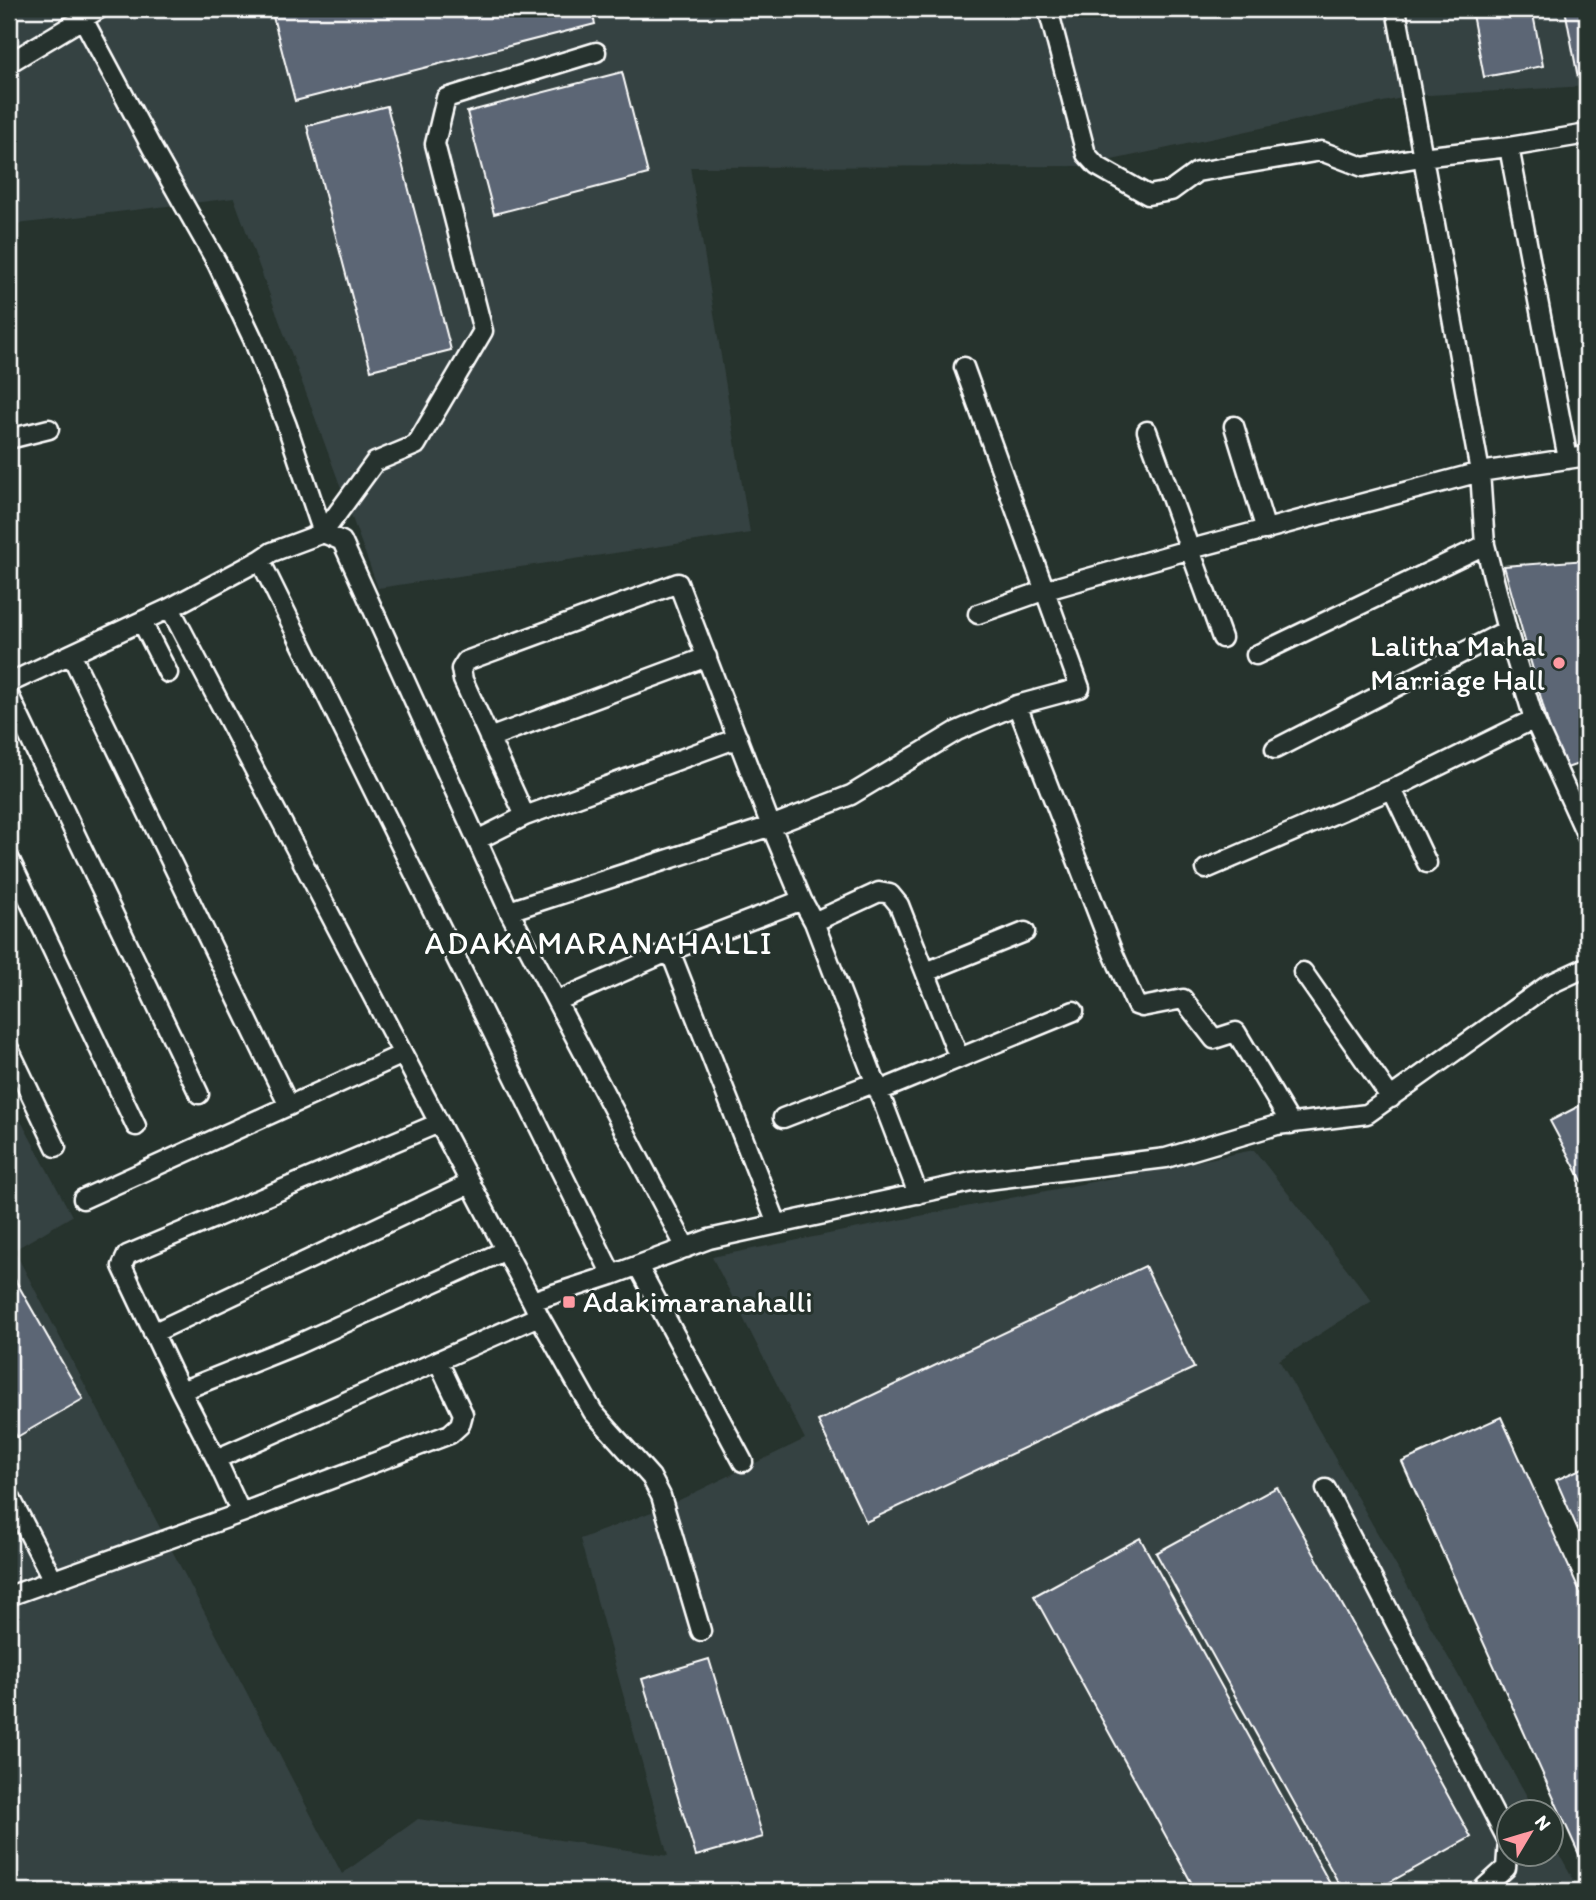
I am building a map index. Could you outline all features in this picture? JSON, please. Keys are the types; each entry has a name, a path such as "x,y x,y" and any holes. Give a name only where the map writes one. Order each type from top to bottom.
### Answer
{"street":[{"path":"9,63 99,9"},
{"path":"1050,9 1086,154 1097,166 1148,195 1171,191 1197,172 1321,151 1363,167 1587,134"},
{"path":"1395,9 1480,472 1485,545 1534,719 1587,835"},
{"path":"83,19 217,263 253,339 287,426 323,533 342,541 509,911 686,1248"},
{"path":"9,683 142,622 260,561 272,552 323,533 375,462 415,445 483,331 435,144 446,98 596,52"},
{"path":"1509,147 1568,459"},
{"path":"509,911 771,826 851,794 957,731 1017,705 1080,688 964,367"},
{"path":"1234,426 1266,530"},
{"path":"9,439 49,429"},
{"path":"1147,431 1222,638"},
{"path":"978,614 1044,591 1191,549 1480,472 1587,456"},
{"path":"1256,655 1485,545"},
{"path":"260,561 612,1275"},
{"path":"526,816 463,680 461,669 466,661 678,583 771,826 814,922 918,1194"},
{"path":"170,608 535,1308 593,1412 651,1477 661,1496 701,1631"},
{"path":"142,622 168,673"},
{"path":"1275,749 1507,630"},
{"path":"71,654 289,1106"},
{"path":"489,738 707,657"},
{"path":"9,695 199,1094"},
{"path":"1017,705 1113,953 1136,1005 1142,1007 1183,999 1214,1039 1236,1032 1291,1124"},
{"path":"1206,869 1392,789 1534,719"},
{"path":"477,840 526,816 738,738"},
{"path":"1392,789 1427,863"},
{"path":"9,858 136,1126"},
{"path":"814,922 879,892 890,894 899,905 959,1058"},
{"path":"557,1001 670,951 802,900"},
{"path":"926,972 1025,932"},
{"path":"670,951 777,1224"},
{"path":"216,1459 438,1361 535,1308 612,1275 709,1239 971,1182 1166,1158 1277,1125 1367,1114 1548,985 1587,967"},
{"path":"1303,972 1391,1098"},
{"path":"783,1118 959,1058 1074,1011"},
{"path":"9,1049 56,1147"},
{"path":"83,1199 403,1054"},
{"path":"241,1513 122,1266 127,1255 439,1123"},
{"path":"153,1333 471,1183"},
{"path":"181,1391 296,1345 506,1250"},
{"path":"638,1265 743,1462"},
{"path":"9,1596 450,1434 460,1425 463,1414 438,1361"},
{"path":"1326,1489 1508,1841 1506,1868 1482,1890"},
{"path":"11,1501 53,1580"}],"shaded area":[{"path":"9,9 1587,9 1587,86 1411,96 1084,166 690,167 750,533 378,588 234,198 9,225"},
{"path":"9,1099 72,1216 14,1250 342,1874 418,1819 668,1856 580,1539 665,1507 805,1439 712,1257 1254,1150 1372,1301 1279,1360 1528,1798 1494,1798 1494,1868 1564,1868 1564,1862 1580,1891 9,1891"}],"building":[{"path":"271,9 591,9 595,24 295,101"},
{"path":"1471,9 1532,9 1543,66 1484,77"},
{"path":"1565,9 1587,9 1587,76 1578,78"},
{"path":"622,72 648,174 494,214 467,112"},
{"path":"387,106 451,350 371,370 307,126"},
{"name":"Lalitha Mahal Marriage Hall","path":"1587,560 1587,761 1561,770 1504,566"},
{"path":"1587,1102 1587,1190 1550,1121"},
{"path":"1145,1266 1194,1368 866,1522 818,1421"},
{"path":"9,1269 83,1399 17,1437 9,1423"},
{"path":"1501,1417 1587,1607 1587,1872 1564,1821 1564,1798 1554,1798 1402,1462"},
{"path":"1587,1466 1587,1550 1556,1480"},
{"path":"1277,1487 1471,1837 1374,1891 1343,1891 1156,1553"},
{"path":"1140,1538 1334,1891 1196,1891 1034,1596"},
{"path":"709,1659 763,1837 696,1856 642,1679"}],"place":[{"name":"Lalitha Mahal Marriage Hall","path":"1559,663"},
{"name":"Adakimaranahalli","path":"569,1302"}],"district":[{"name":"ADAKAMARANAHALLI","path":"599,943"}]}
